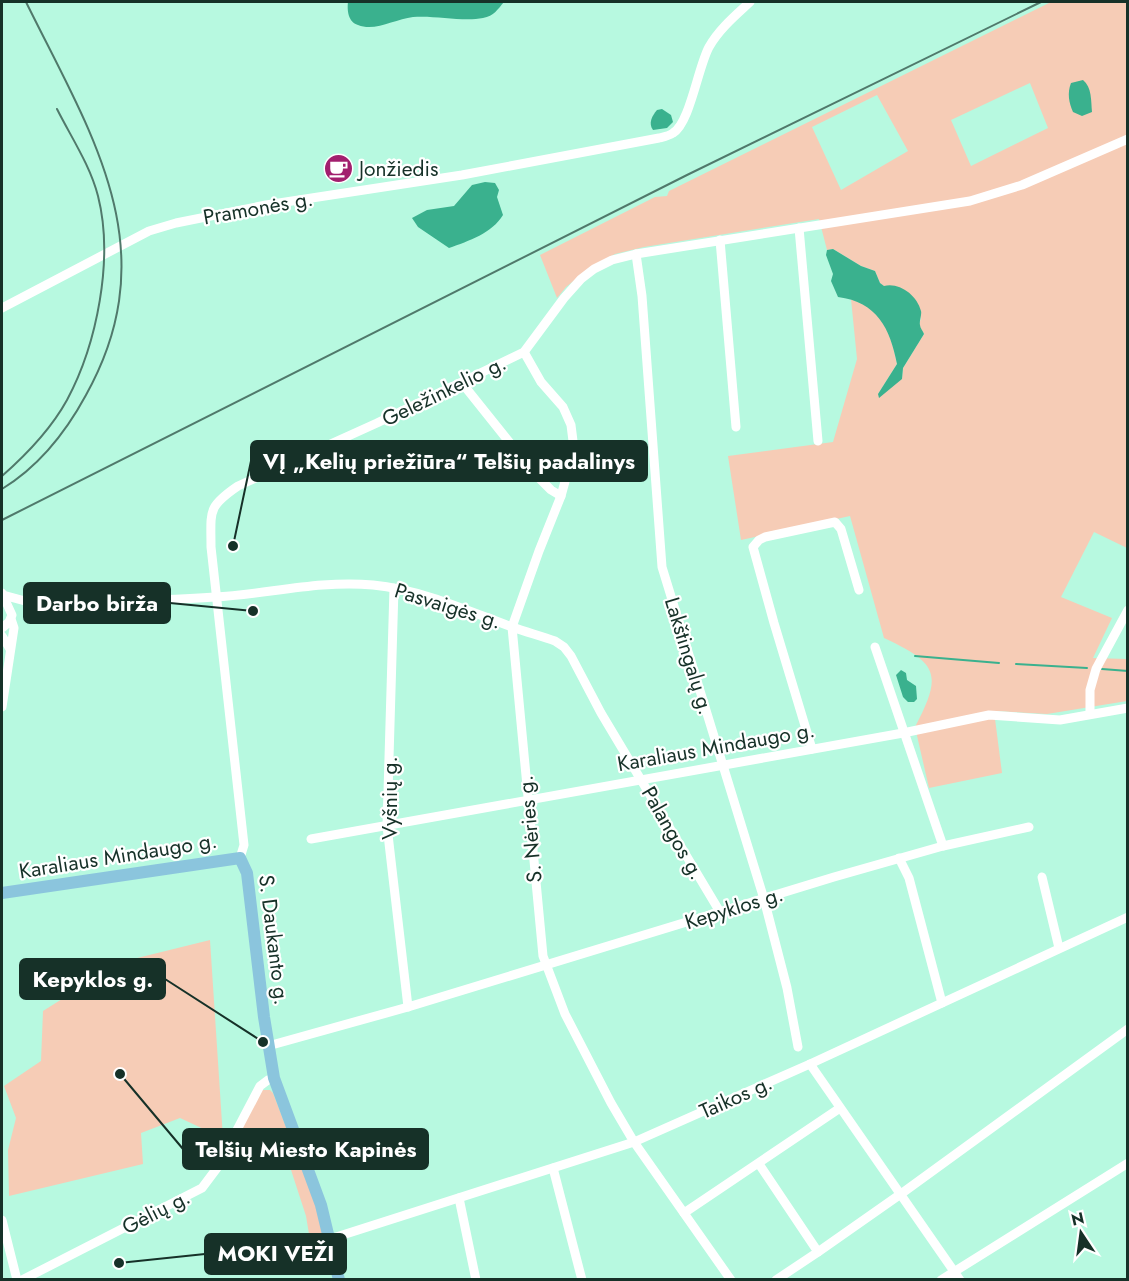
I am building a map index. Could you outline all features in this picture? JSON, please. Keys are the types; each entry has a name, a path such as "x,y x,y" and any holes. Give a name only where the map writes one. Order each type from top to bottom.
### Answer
{"main road":[{"name":"Karaliaus Mindaugo g.","path":"2,893 240,858"},
{"name":"S. Daukanto g.","path":"240,858 247,873 274,1078 321,1205 339,1280"}],"street":[{"name":"Pramonės g.","path":"2,308 149,231 176,222 266,205 462,175 659,138 674,133 687,111 709,47 731,19 750,2"},
{"name":"Geležinkelio g.","path":"216,597 211,527 213,508 218,499 238,486 377,423 524,352 564,298 581,279 594,269 612,260 636,254 970,201 1022,185 1128,139"},
{"path":"799,228 818,441"},
{"path":"720,240 736,427"},
{"name":"Lakštingalų g.","path":"636,254 642,296 662,567 764,899 787,988 798,1047"},
{"name":"S. Nėries g.","path":"524,352 541,382 563,407 571,425 574,449 561,496 538,551 512,627 541,944 565,1014 611,1103 634,1142 731,1280"},
{"path":"462,383 534,473 551,490 561,496"},
{"path":"812,749 753,547 765,537 836,522 842,529 859,590"},
{"name":"Pasvaigės g.","path":"2,594 25,601 216,597 333,583 394,588 443,601 512,627"},
{"name":"Vyšnių g.","path":"394,588 387,826 408,1008"},
{"path":"2,594 14,628 2,706"},
{"name":"S. Daukanto g.","path":"216,597 242,823 244,845 240,858"},
{"path":"2,628 25,601"},
{"path":"1090,714 1092,681 1096,669 1128,609"},
{"name":"Palangos g.","path":"512,627 555,641 568,651 601,713 720,912"},
{"path":"2,636 10,649"},
{"path":"875,647 943,846"},
{"name":"Karaliaus Mindaugo g.","path":"311,839 989,716 1060,720 1128,708"},
{"name":"Kepyklos g.","path":"268,1046 408,1008 899,858 1029,827"},
{"path":"899,858 909,878 942,1003"},
{"path":"1042,877 1059,948"},
{"name":"Taikos g.","path":"330,1239 634,1142 810,1064 1128,917"},
{"path":"776,1280 900,1195 1128,1029"},
{"path":"810,1064 960,1280"},
{"name":"Gėlių g.","path":"22,1280 202,1188 217,1168 260,1086 274,1078"},
{"path":"684,1213 840,1108"},
{"path":"941,1280 1128,1163"},
{"path":"759,1164 818,1252"},
{"path":"553,1168 582,1280"},
{"path":"459,1198 476,1280"},
{"path":"2,1220 17,1280"}],"shaded area":[{"path":"348,2 504,2 493,14 483,18 413,17 365,27 350,19"},
{"path":"1051,2 1127,2 1127,548 1094,532 1061,597 1112,618 1093,658 1127,659 1127,701 1047,714 994,711 1002,773 929,788 915,727 930,694 932,682 930,672 925,663 916,655 884,638 850,516 741,540 728,456 833,442 857,359 851,299 875,313 885,326 893,349 897,364 878,394 902,379 903,368 924,334 919,325 921,318 880,283 875,271 861,266 833,249 827,250 819,219 644,247 615,254 591,267 566,287 557,298 540,255 655,197 667,196 669,191","holes":["1030,83 1048,128 971,166 951,120","877,95 908,151 841,190 812,127"]},
{"path":"1083,80 1090,90 1092,112 1082,116 1073,112 1069,94 1071,83"},
{"path":"662,109 671,115 673,122 667,128 653,130 652,117 657,110"},
{"path":"485,182 495,183 499,190 497,197 503,215 493,227 479,236 449,248 418,227 412,218 427,210 454,206 472,185"},
{"path":"833,249 861,266 875,271 880,283 884,286 896,286 907,291 916,300 921,311 920,326 924,334 903,368 902,379 879,398 878,394 897,364 894,351 886,328 872,311 851,300 838,297 831,281 833,274 826,255 827,250"},
{"path":"901,670 906,673 907,680 916,686 917,699 914,702 908,702 903,697 896,675"},
{"path":"210,940 223,1138 180,1118 141,1133 143,1164 9,1196 8,1150 16,1118 4,1086 41,1061 43,1011 121,962"},
{"path":"262,1090 270,1090 273,1093 313,1197 325,1238 310,1240 306,1216 279,1133 269,1131 260,1133 243,1144 235,1139"}],"waterway":[{"path":"915,656 999,663"},
{"path":"1016,664 1087,668"},
{"path":"1102,669 1128,671"}],"railway":[{"path":"2,489 28,470 50,448 78,409 110,341 120,290 120,241 111,193 95,146 74,98 26,2"},
{"path":"2,520 687,175 1041,2"},
{"path":"2,476 38,441 67,400 87,353 100,301 104,247 98,196 85,162 57,109"}],"place":[{"name":"Jonžiedis","path":"338,169"},
{"name":"VĮ „Kelių priežiūra“ Telšių padalinys","path":"233,546"},
{"name":"Darbo birža","path":"253,611"},
{"name":"Kepyklos g.","path":"263,1042"},
{"name":"Telšių Miesto Kapinės","path":"120,1074"},
{"name":"MOKI VEŽI","path":"119,1263"}]}
